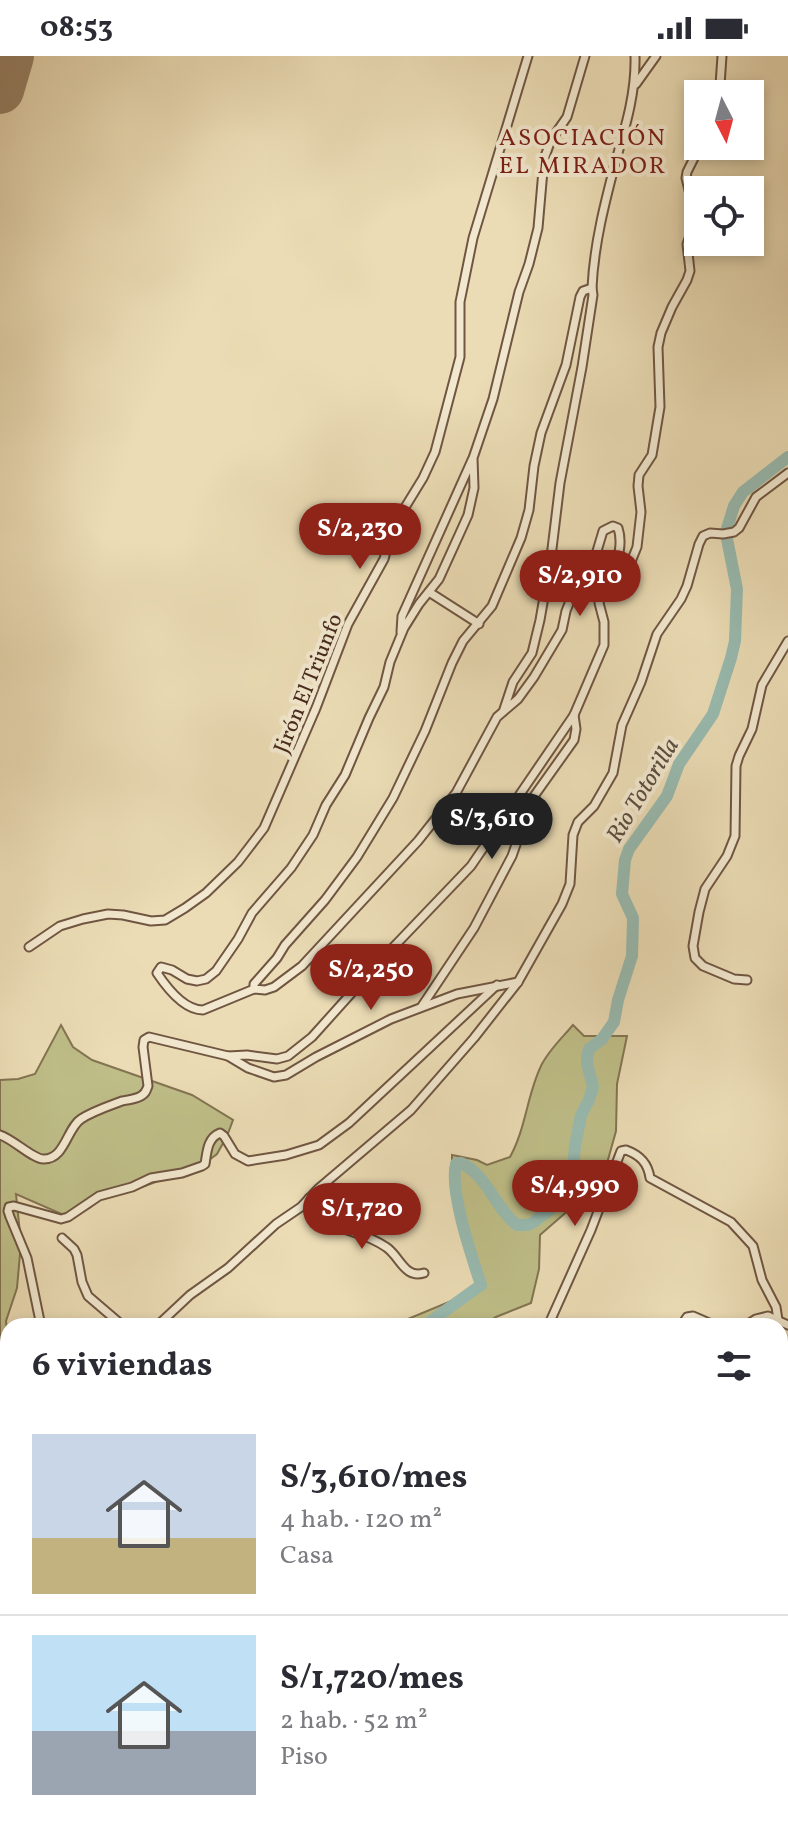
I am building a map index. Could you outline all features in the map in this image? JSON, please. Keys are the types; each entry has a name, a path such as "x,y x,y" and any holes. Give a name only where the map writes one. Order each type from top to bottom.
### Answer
{"street":[{"name":"Jirón El Triunfo","path":"29,947 60,926 108,914 151,921 165,920 206,893 238,862 264,828 348,624 384,559 393,527 435,452 460,357 460,302 473,238 528,56"},
{"path":"400,638 402,616 473,458 493,399 538,228 544,159 551,140 567,117 585,56"},
{"path":"503,712 513,682 532,653 540,620 593,295 593,269 600,224 635,86 635,56"},
{"path":"635,86 656,56"},
{"path":"720,80 722,56"},
{"path":"0,1135 39,1159 54,1155 61,1149 73,1125 81,1119 146,1092 143,1047 144,1040 149,1037 228,1056 277,1059 288,1056 312,1037 471,866 574,715 604,645 604,622 599,603 601,596 616,579 626,574 637,547 641,512 639,475 652,455 660,407 658,347 661,333 690,271 687,244 696,219 686,178 693,160"},
{"path":"254,989 254,984 357,857 393,798 463,641 492,606 521,538 529,510 541,433 566,365 580,297 583,291 592,288"},
{"path":"473,458 474,488 468,515 439,579 404,628 384,687 345,775 326,805 313,835 291,868 252,913 216,971 206,979 197,981 161,967 157,973 185,1004 195,1010 203,1010 254,989 265,990 302,966 418,841 456,793 497,717 518,699 562,630 572,596 591,571 603,531 613,526 620,533 619,556 613,573 616,579"},
{"path":"166,1318 190,1295 228,1268 276,1224 301,1207 411,1110 518,982 562,904 570,884 573,835 578,822 594,806 613,773 622,725 657,634 687,586 703,536 734,532 756,497 788,473"},
{"path":"429,592 479,624"},
{"path":"747,980 734,979 703,966 695,958 693,946 705,889 727,856 735,836 736,766 739,756 752,729 762,685 788,641"},
{"path":"421,1007 474,928 512,856 532,799 574,740 574,715"},
{"path":"228,1056 260,1073 274,1077 286,1075 391,1019 457,994 518,982"},
{"path":"39,1318 27,1258 9,1207 61,1219 68,1217 99,1196 151,1178 202,1166 209,1142 220,1133 235,1154 248,1161 286,1155 319,1145 349,1123 497,985"},
{"path":"552,1318 591,1230 621,1151 626,1150 641,1158 650,1178 731,1222 753,1246 762,1280 776,1307 778,1318"},
{"path":"309,1198 317,1212 330,1223 364,1234 388,1248 408,1271 424,1273"},
{"path":"62,1238 77,1255 88,1296 114,1318"}],"shaded area":[{"path":"61,1025 73,1047 92,1060 192,1095 233,1120 217,1154 202,1165 142,1187 109,1191 89,1208 66,1216 16,1194 21,1243 17,1288 7,1318 0,1318 0,1080 35,1074"},
{"path":"573,1025 584,1036 627,1036 617,1084 616,1131 602,1181 540,1235 539,1269 531,1303 494,1318 410,1318 466,1295 478,1284 476,1264 455,1210 452,1155 487,1165 510,1157 520,1135 532,1088 551,1050"}],"waterway":[{"name":"Rio Totorilla","path":"726,532 734,506 743,492 788,457"},
{"name":"Rio Totorilla","path":"435,1318 481,1285 458,1207 456,1164 461,1163 478,1176 517,1225 534,1222 567,1195 572,1182 581,1115 593,1087 587,1056 589,1049 602,1039 614,1022 632,956 633,918 622,894 625,860 629,849 667,796 679,764 713,714 731,658 735,641 737,589 726,534"}],"runway":[{"path":"0,90 10,56"}],"district":[{"name":"ASOCIACIÓN EL MIRADOR","path":"583,151"}]}
